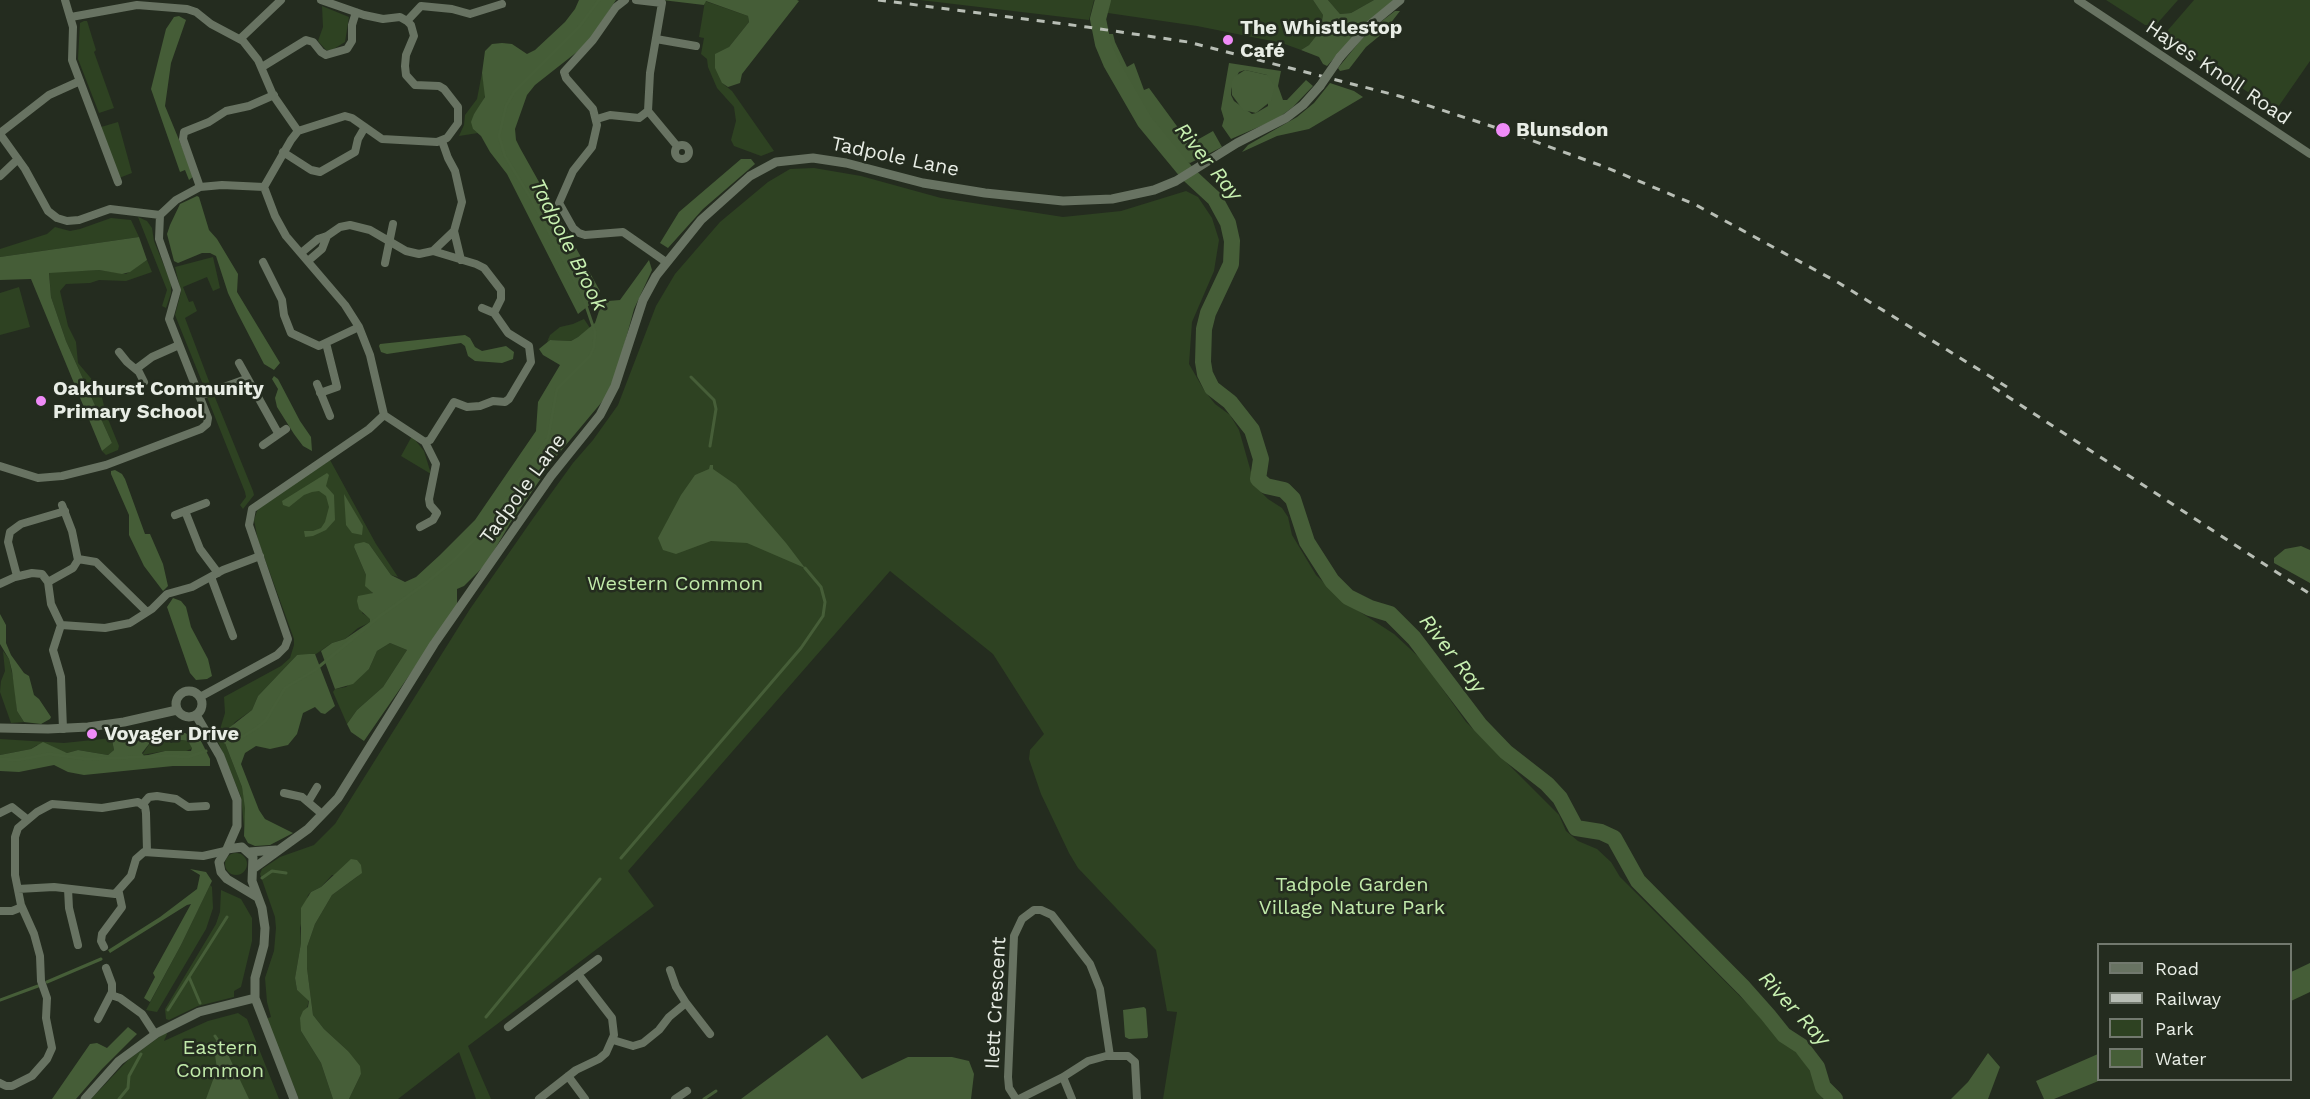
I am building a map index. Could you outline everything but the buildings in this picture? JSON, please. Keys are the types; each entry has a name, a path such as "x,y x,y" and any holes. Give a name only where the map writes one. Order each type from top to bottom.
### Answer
{"street":[{"path":"65,0 73,27 72,60 118,182"},
{"path":"240,39 281,0"},
{"path":"264,187 283,152 298,131 345,116 352,118 375,136 385,139 442,141 457,126 458,107 452,97 441,87 418,86 408,78 405,61 414,36 411,25 407,21 400,17 383,19 321,0"},
{"path":"625,0 616,7 593,40 564,72 566,78 593,110 597,119 592,147 573,171 560,197 561,207 573,228 581,234 623,232 666,262"},
{"path":"636,0 662,3 650,73 648,111 677,146"},
{"name":"Tadpole Lane","path":"232,881 246,879 253,870 308,829 345,788 447,625 551,476 600,415 615,386 643,300 666,262 701,220 740,183 768,166 787,160 813,158 831,160 937,186 1048,201 1080,202 1147,192 1171,184 1238,143 1286,118 1303,105 1320,86 1340,57 1366,28 1400,0"},
{"name":"Hayes Knoll Road","path":"2078,0 2310,154"},
{"path":"407,21 420,6 452,9 470,14 502,4"},
{"path":"70,17 137,5 179,8 196,12 211,24 240,39 262,67 274,95 298,131"},
{"path":"262,67 306,40 314,42 326,55 347,49 352,41 356,12"},
{"path":"656,39 696,45"},
{"path":"80,81 49,95 0,134 18,159 48,211 59,219 79,220 110,209 160,215"},
{"path":"200,187 183,140 184,132 226,111 253,105 274,95"},
{"path":"597,119 610,116 639,118 648,111"},
{"path":"283,152 311,170 323,171 355,152 358,137 364,128"},
{"path":"442,141 456,171 457,185 461,195 462,202 454,231 461,260"},
{"path":"0,176 18,159"},
{"path":"0,466 32,477 45,478 106,465 203,428 207,424 208,418 169,319 177,290 159,239 160,215 176,200 200,187 222,185 264,187"},
{"path":"264,187 280,227 345,305 358,327 370,356 384,415 425,442 436,464 429,504 437,513 433,520 420,527"},
{"path":"385,263 393,224"},
{"path":"301,253 318,239 340,227 350,225 370,230 390,243 411,252 419,254 433,251 484,268 499,287 501,297 494,313"},
{"path":"433,251 454,231"},
{"path":"308,261 322,249 327,236"},
{"path":"263,262 282,300 284,315 291,333 316,345 326,343 358,327"},
{"path":"425,442 433,437 454,402 467,407 480,406 493,401 507,402 529,366 530,346 508,333 494,313 482,308"},
{"path":"320,393 337,387 326,343"},
{"path":"136,369 152,357 179,345"},
{"path":"120,352 136,369 144,382"},
{"path":"239,363 278,433"},
{"path":"200,396 246,379"},
{"path":"317,384 330,416"},
{"path":"200,698 277,655 286,645 288,632 248,523 253,507 369,429 384,415"},
{"path":"263,445 286,429"},
{"path":"174,515 206,503"},
{"path":"17,576 8,542 10,532 21,524 64,508 78,560 73,568 48,582"},
{"path":"184,511 215,575 233,636"},
{"path":"61,625 105,628 135,621 167,594 192,586 260,556"},
{"path":"78,560 96,562 147,612"},
{"path":"0,584 17,576 40,574 48,582 51,604 61,625 53,650 61,677 63,729"},
{"path":"184,692 193,692 200,698 201,709 196,715 185,717 177,710 178,697 184,692"},
{"path":"0,728 63,729 113,724 177,710"},
{"path":"196,715 214,743 235,795 238,804 237,826 242,842 254,862 252,881 266,928 255,978 255,998 294,1099"},
{"path":"308,802 317,787"},
{"path":"284,792 297,795 322,814"},
{"path":"142,804 149,797 157,796 176,799 188,807 206,806"},
{"path":"0,1083 12,1086 32,1076 47,1059 52,1048 46,1018 47,998 41,981 40,956 34,934 22,906 15,872 16,834 27,819 43,807 52,804 95,808 135,802 142,804"},
{"path":"142,804 147,818 145,840 147,851"},
{"path":"0,813 12,807 27,819"},
{"path":"219,868 221,856 237,826"},
{"path":"18,889 46,886 113,894 119,892 131,876 136,859 141,853 147,851 203,856 237,846 248,851 278,850"},
{"path":"203,856 219,868 224,876 257,897"},
{"path":"68,888 69,908 78,945"},
{"path":"104,947 101,941 102,934 122,907 119,892"},
{"path":"0,911 12,912 22,906"},
{"name":"Ilett Crescent","path":"1017,1099 1009,1088 1008,1077 1014,936 1022,919 1034,910 1041,910 1052,915 1090,964 1100,989 1110,1056"},
{"path":"508,1027 598,959"},
{"path":"98,1019 111,995 112,984 106,968"},
{"path":"670,970 676,987 710,1034"},
{"path":"539,1099 568,1076 602,1057 613,1040 615,1027 612,1018 578,974"},
{"path":"111,995 120,998 142,1014 155,1034"},
{"path":"85,1099 112,1068 134,1048 155,1034 199,1012 255,998"},
{"path":"613,1040 633,1046 643,1043 686,1003"},
{"path":"1017,1099 1063,1077 1088,1061 1110,1056 1128,1056 1133,1059 1137,1099"},
{"path":"568,1076 585,1099"},
{"path":"1063,1077 1072,1099"},
{"path":"675,1099 687,1091"}],"green space":[{"path":"920,0 1094,0 1089,20"},
{"path":"1106,0 1313,0 1323,15 1320,31 1309,45 1301,50 1282,43 1197,26 1108,13 1104,8"},
{"path":"1328,0 1374,0 1351,13 1340,14"},
{"path":"2106,0 2178,0 2155,26 2145,25"},
{"path":"2194,0 2310,0 2310,61 2276,110 2162,37"},
{"path":"705,1 748,16 749,22 729,47 722,83 732,91 774,151 761,156 734,146 731,140 736,121 734,107 717,88 707,59 701,54 704,38 699,37"},
{"path":"322,6 349,17 345,42 332,50 326,50 318,41 323,27"},
{"path":"87,21 96,50 94,52 114,108 99,113 78,59 80,23"},
{"path":"482,73 486,93 482,104 474,114 473,129 478,133 459,136 465,115 477,99"},
{"path":"118,122 132,173 119,178 101,127"},
{"name":"Tadpole Garden Village Nature Park","path":"814,168 861,176 941,198 1063,217 1121,211 1186,191 1198,197 1212,218 1219,240 1214,271 1192,322 1189,364 1215,404 1230,415 1239,430 1255,486 1268,499 1282,508 1288,517 1292,535 1316,575 1343,601 1394,634 1422,660 1466,722 1559,815 1566,831 1578,841 1597,849 1611,862 1620,877 1800,1056 1823,1099 1163,1099 1177,1012 1167,1011 1156,950 1078,868 1069,853 1041,794 1029,759 1030,750 1044,734 993,654 890,571 628,871 654,906 468,1046 491,1099 476,1099 459,1052 398,1099 349,1099 361,1074 348,1051 324,1029 313,1015 307,968 307,947 315,924 332,895 358,876 332,875 321,887 311,892 308,895 300,928 301,943 295,978 297,990 309,1000 301,1031 321,1063 333,1099 299,1099 266,1019 271,1017 265,978 274,951 276,928 275,917 260,874 262,869 280,857 314,845 335,824 470,609 573,463 618,405 656,306 675,274 720,222 768,182 790,169"},
{"path":"138,217 147,221 152,228 154,241 171,283 171,293 166,308 162,306 167,290"},
{"path":"111,218 131,220 139,237 0,257 0,249 47,234 55,227 70,231"},
{"path":"213,257 220,288 213,291 207,277 183,287 189,302 193,301 197,311 185,318 210,384 204,387 175,315 181,292 175,267"},
{"path":"147,260 152,272 126,281 99,280 90,283 66,284 60,291 68,326 76,342 78,363 100,389 106,414 119,446 118,450 106,455 102,451 112,443 66,341 51,297 49,272 99,270 126,274"},
{"path":"19,287 30,327 0,335 0,293"},
{"path":"584,319 590,328 578,337 571,341 550,340 547,342 550,335 560,327"},
{"path":"214,395 253,491 254,495 243,509 240,505 246,497 245,492 207,397"},
{"path":"412,436 424,451 431,474 401,456"},
{"path":"330,460 376,544 398,577 391,575 369,544 354,547 366,575 367,587 373,591 362,613 371,619 371,622 313,656 297,655 258,696 252,710 235,722 223,738 242,787 246,808 244,827 241,797 217,739 225,713 224,697 281,666 290,658 294,645 294,639 258,540 254,520 258,508"},
{"path":"390,643 407,650 383,687 357,710 347,724 333,692 335,689 346,687 369,669 377,651"},
{"path":"3,651 9,659 17,711 24,722 11,723 0,692 5,671"},
{"path":"153,729 168,731 160,734 171,743 188,741 193,748 184,752 165,751 142,755 150,743 146,735 140,732"},
{"path":"121,737 112,740 114,750 108,755 78,750 67,753 37,745 31,749 0,755 0,739 64,743"},
{"path":"232,853 240,853 247,860 247,868 240,875 232,875 225,868 225,860"},
{"path":"210,885 213,908 206,929 157,1012 146,1010 181,945"},
{"path":"221,890 241,899 252,918 252,941 241,987 234,991 234,997 198,1006 169,1020 166,1019 165,1009 216,924 220,912"},
{"name":"Eastern Common","path":"238,1013 247,1019 279,1099 91,1099 129,1059 166,1032 164,1041 208,1021"}],"shaded area":[{"path":"579,0 616,0 582,48 535,85 527,95 515,129 516,140 520,148 600,291 597,299 578,314 507,174 481,136 473,129 471,122 485,97 482,73 485,51 492,44 502,43 512,44 527,54 535,50 565,22"},
{"path":"662,0 799,1 742,74 740,83 728,87 722,83 715,68 715,54 729,47 749,22 748,16 706,1 704,5"},
{"path":"1313,0 1328,0 1340,14 1351,13 1374,0 1394,0 1365,25 1327,66 1319,57 1301,50 1309,45 1320,31 1323,15"},
{"path":"1395,11 1400,11 1383,33 1366,47 1349,69 1340,71 1338,68 1360,41"},
{"path":"179,16 186,20 171,63 165,106 194,176 189,180 185,170 180,172 151,89 166,29 174,17"},
{"path":"1105,34 1113,34 1127,67 1134,63 1144,90 1149,88 1190,144 1213,131 1222,147 1190,163 1182,160 1143,108 1109,49"},
{"path":"1229,63 1281,71 1278,86 1283,100 1287,100 1306,80 1313,86 1293,107 1277,119 1231,139 1222,126 1224,119 1221,109","holes":["1245,70 1267,75 1268,106 1252,114 1234,101 1231,89 1239,72"]},
{"path":"1330,83 1354,91 1363,97 1309,129 1277,136 1242,152 1248,145 1297,117 1314,103"},
{"path":"741,159 751,159 755,164 703,209 668,248 660,243 679,212"},
{"path":"197,196 209,230 238,274 237,292 280,363 274,370 264,364 237,312 216,256 202,253 178,263 174,261 167,234 170,225 180,204"},
{"path":"139,237 147,260 130,272 122,274 99,270 49,273 51,297 66,341 112,443 102,451 31,279 0,280 0,257"},
{"path":"649,260 652,270 634,309 618,368 606,397 555,458 511,522 486,564 464,586 457,589 457,606 364,741 351,732 347,724 357,710 383,687 407,650 390,643 377,651 369,669 353,684 335,689 321,651 332,643 345,639 370,622 370,619 359,609 357,601 358,596 373,593 365,586 366,575 354,547 355,544 364,542 369,544 391,575 405,582 416,577 440,555 475,520 536,431 538,402 560,365 543,355 539,349 550,340 571,341 578,337 595,323 599,311 608,301 620,300"},
{"path":"465,335 470,338 475,347 482,351 506,346 514,352 513,359 502,363 475,361 468,356 465,346 461,343 387,354 381,352 379,346 380,344"},
{"path":"274,376 278,379 311,437 312,451 303,446 277,407 275,398 278,389 272,379"},
{"path":"115,470 125,479 145,534 150,534 163,564 168,586 163,591 144,566 129,535 129,515 111,474 111,471"},
{"path":"327,473 329,475 326,486 334,495 335,520 326,530 305,537 304,531 321,528 325,522 329,507 326,496 319,491 312,492 304,495 289,507 283,505 282,501"},
{"path":"344,494 363,526 362,535 352,533 346,525"},
{"path":"2301,546 2310,550 2310,583 2274,563 2274,558 2285,549"},
{"path":"173,598 181,601 186,607 191,627 208,659 212,676 207,679 196,680 190,673 167,607"},
{"path":"0,614 6,625 6,643 11,655 24,673 29,676 34,695 51,717 41,724 24,722 17,711 9,659 0,644"},
{"path":"315,654 335,706 325,714 315,707 303,713 297,734 288,745 270,749 256,746 245,753 241,764 259,810 265,819 293,833 270,845 255,846 248,843 244,836 245,808 242,787 223,738 225,731 252,710 258,696 297,655"},
{"path":"168,731 185,733 201,741 210,759 210,766 173,766 84,775 68,772 54,765 19,772 0,771 0,755 31,749 43,742 67,753 78,750 108,755 114,750 112,740 134,732 140,732 152,740 142,753 144,756 165,751 191,751 192,748 188,741 165,742 160,734"},
{"path":"190,869 206,872 212,881 150,1002 144,998 155,977 153,973 191,904 110,953 108,950 160,917 197,889 200,875"},
{"path":"2310,963 2310,992 2292,1001 2292,972"},
{"path":"128,1027 137,1034 76,1099 52,1099 90,1044 97,1043 107,1048"},
{"path":"827,1035 862,1079 908,1057 952,1057 969,1061 974,1074 971,1099 741,1099"},
{"path":"1988,1053 2000,1067 1988,1099 1951,1099 1968,1082"},
{"path":"2097,1054 2099,1081 2054,1099 2044,1099 2036,1081"}],"water":[{"path":"1245,70 1267,75 1275,86 1271,101 1256,113 1243,110 1232,95 1231,83 1234,77"},
{"path":"710,465 713,465 713,469 736,485 805,568 747,543 711,541 676,554 663,550 658,538 681,495 695,475 709,469"},
{"path":"351,859 357,860 361,865 362,873 332,895 315,924 307,947 307,968 313,1015 360,1066 361,1074 349,1099 333,1099 321,1063 301,1031 300,1018 308,1007 309,1001 297,990 295,978 301,943 301,908 311,892 321,887"},
{"path":"1144,1007 1147,1038 1129,1039 1125,1037 1123,1010"},
{"path":"217,1039 224,1046 249,1099 206,1099 217,1069 214,1048"}],"waterway":[{"name":"Tadpole Brook","path":"225,742 239,739 258,727 266,720 285,688 315,670 380,616 426,583 477,537 493,518 548,438 557,389 590,356 594,347 595,332 582,294 532,200 505,156 499,136 506,106 514,92 579,27 599,0"},
{"name":"River Ray","path":"1103,0 1098,19 1103,44 1111,63 1145,122 1188,174 1215,199 1228,223 1232,241 1231,264 1208,313 1204,329 1203,362 1205,374 1212,388 1230,402 1252,430 1261,459 1258,479 1266,486 1284,490 1293,499 1307,542 1332,581 1348,597 1370,608 1390,614 1414,638 1480,725 1506,752 1547,784 1560,798 1576,828 1601,832 1614,838 1638,881 1744,988 1784,1035 1801,1046 1817,1067 1823,1087 1835,1099"},
{"path":"691,377 714,400 716,409 710,446"},
{"path":"621,858 801,648 823,616 825,602 821,587 805,568"},
{"name":"Tadpole Brook","path":"0,759 18,760 49,754 86,759 188,757 206,751"},
{"path":"262,878 272,871 286,873"},
{"path":"486,1017 600,879"},
{"path":"168,1010 227,917"},
{"path":"47,982 101,959"},
{"path":"189,977 200,1003"},
{"path":"0,1000 38,986"},
{"path":"119,1099 128,1088 129,1076 141,1054"},
{"path":"704,1099 716,1091"}],"railway":[{"path":"878,0 1188,42 1399,96 1503,130 1605,167 1696,205 1839,283 2007,387"},
{"path":"1993,387 2310,594"}],"place":[{"name":"The Whistlestop Café","path":"1228,40"},
{"name":"Blunsdon","path":"1503,130"},
{"name":"Oakhurst Community Primary School","path":"41,401"},
{"name":"Voyager Drive","path":"92,734"}],"park label":[{"name":"Western Common","path":"675,584"}]}
